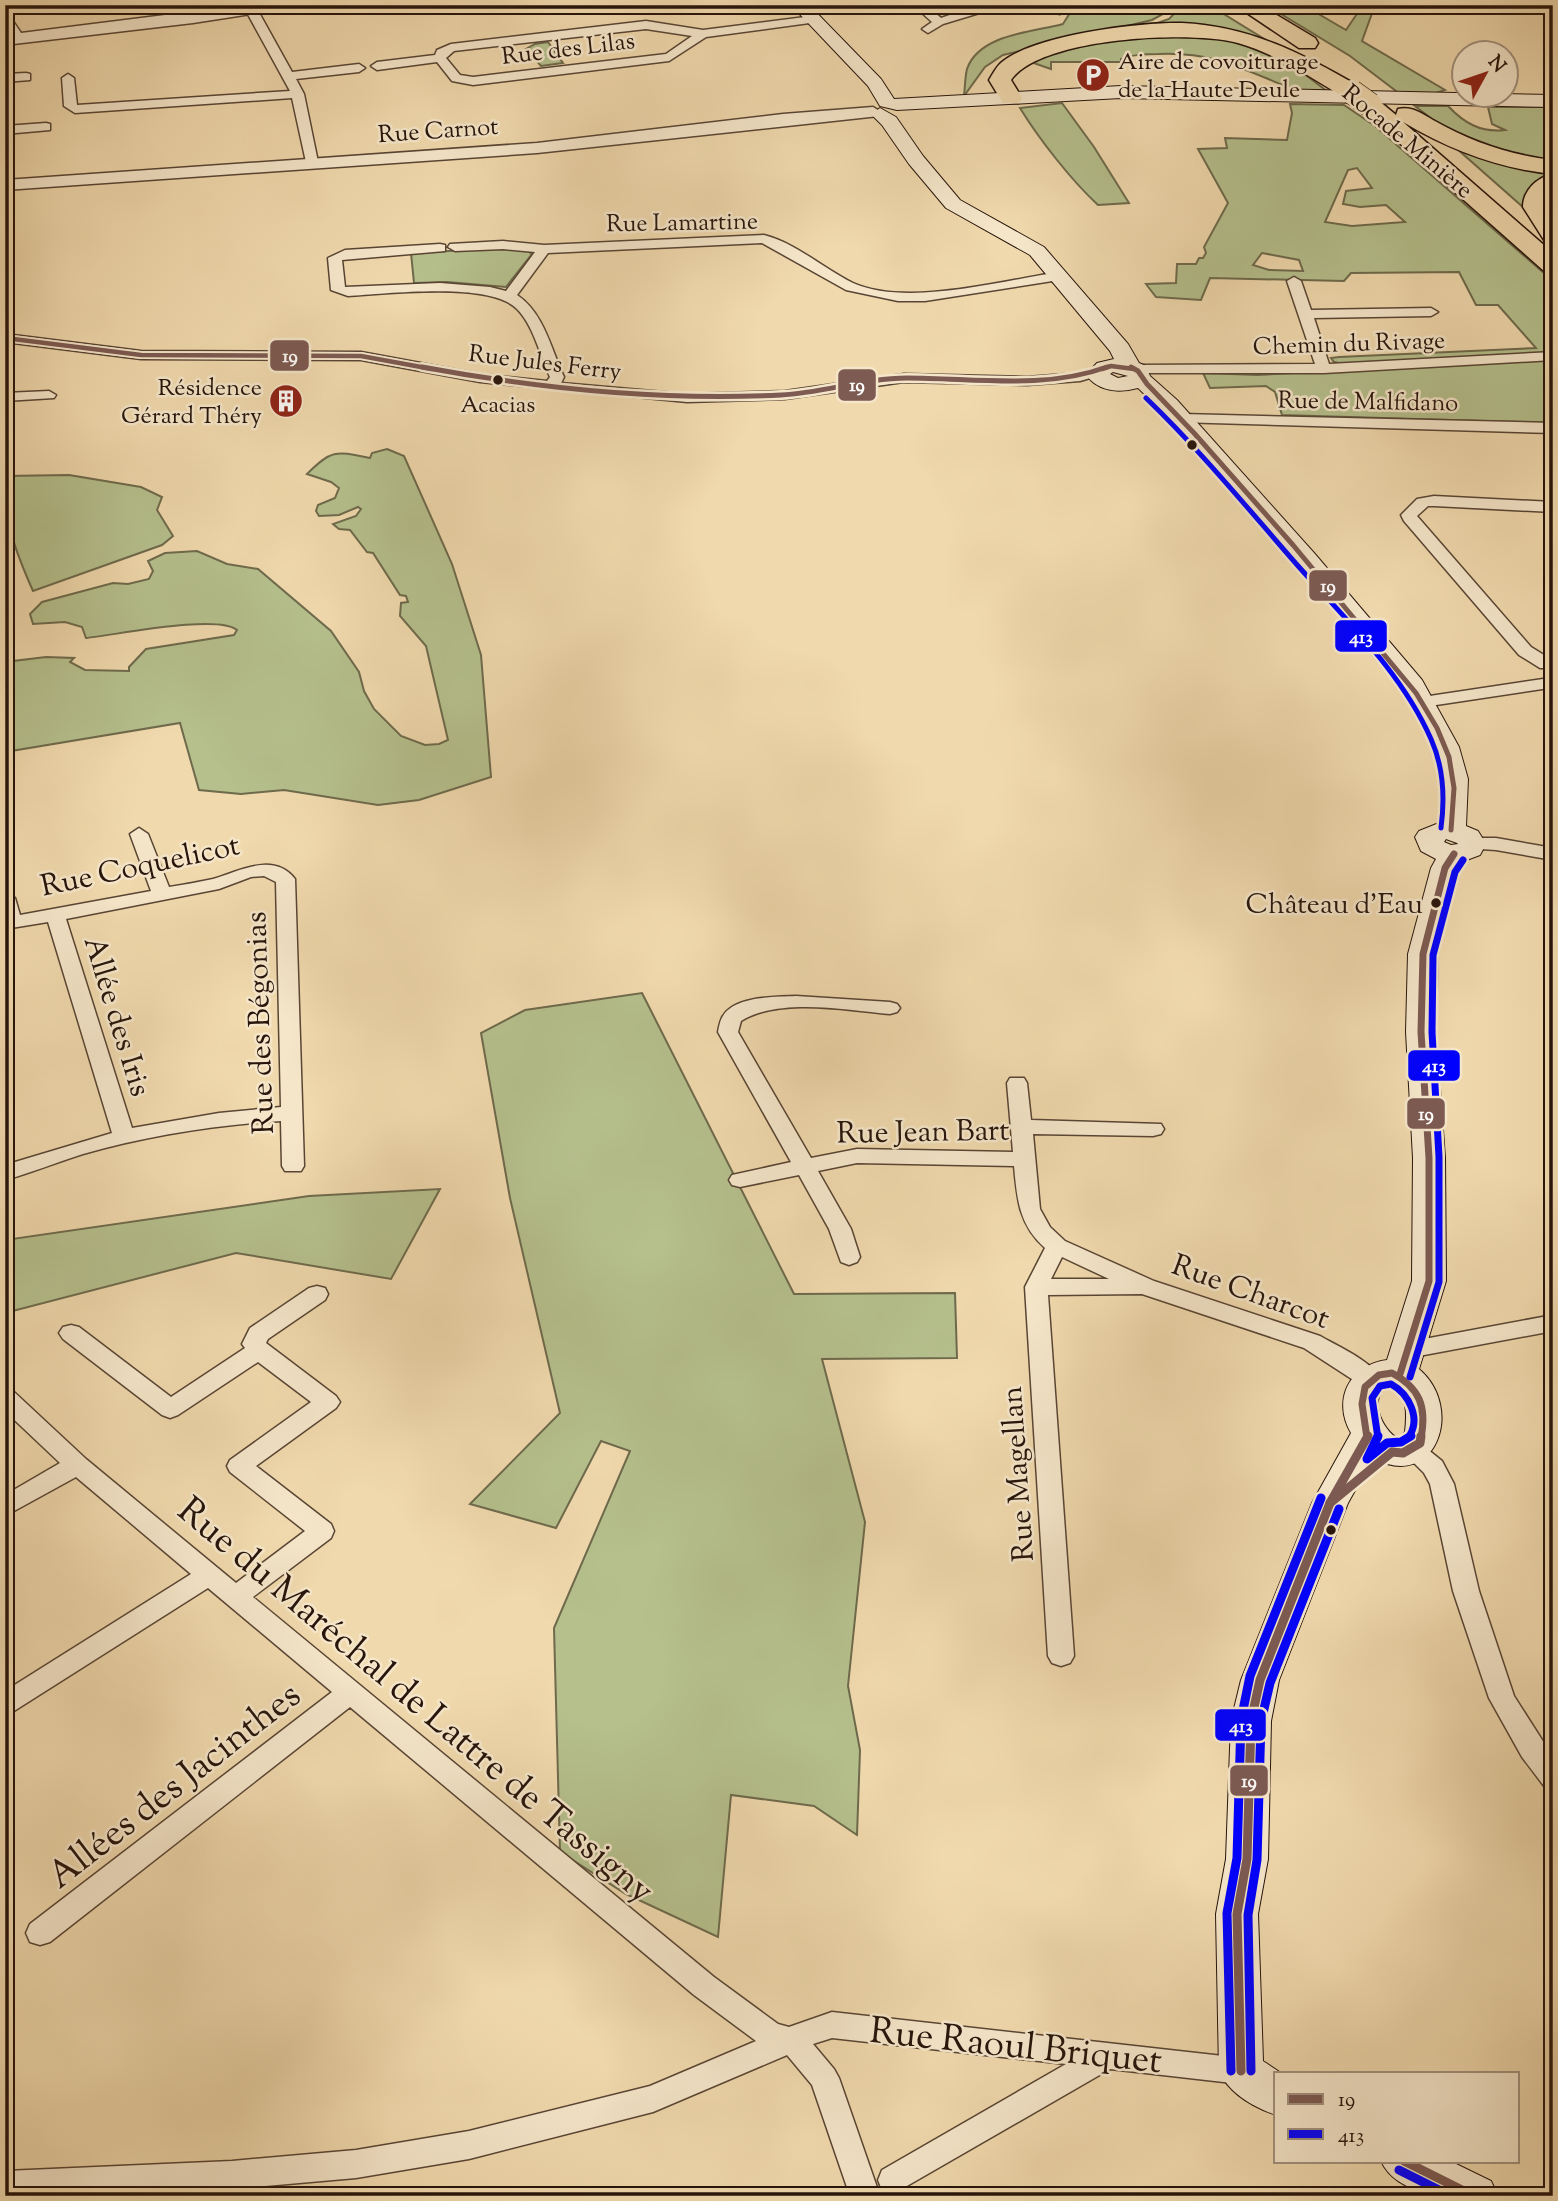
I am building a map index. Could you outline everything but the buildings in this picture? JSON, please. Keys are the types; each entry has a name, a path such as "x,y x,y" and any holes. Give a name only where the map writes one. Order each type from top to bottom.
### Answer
{"highway":[{"name":"Rocade Minière","path":"1220,5 1373,99 1553,245"},
{"name":"Rocade Minière","path":"1245,5 1329,58 1553,267"},
{"path":"986,102 984,93 989,77 999,65 1014,55 1138,27 1161,19 1179,7"},
{"path":"1011,98 1000,80 1001,74 1021,57 1055,47 1133,32 1173,29 1229,34 1262,44 1476,153 1514,163 1553,167"},
{"path":"1553,181 1539,191 1534,202 1537,215 1553,236"}],"main road":[{"path":"799,5 875,83 876,92 916,160 953,204 1032,247 1059,276 1123,374 1182,419 1381,645 1423,702 1446,747 1454,779 1454,818 1459,843 1445,868 1423,954 1421,1032 1429,1158 1429,1281 1392,1368 1361,1403 1391,1446"},
{"path":"886,110 944,108 1011,98 1121,92 1553,103"},
{"path":"886,110 986,102 1133,96 1553,103"},
{"name":"Rue Raoul Briquet","path":"1259,2083 1237,1914 1247,1859 1251,1721 1260,1680 1330,1503 1391,1446 1420,1443 1427,1419 1416,1389 1392,1368"},
{"path":"1406,2162 1475,2196"}],"street":[{"path":"5,17 12,39 276,5"},
{"path":"919,5 939,22"},
{"path":"928,29 939,22 982,9 986,5"},
{"path":"1020,5 1060,11"},
{"path":"251,9 298,94 312,162"},
{"path":"377,66 439,58 441,53 451,48 646,25 703,34 813,20"},
{"name":"Rue des Lilas","path":"439,58 456,78 473,81 669,57 703,34"},
{"path":"289,76 359,68"},
{"path":"5,78 26,77"},
{"path":"68,78 70,106 75,109 298,94"},
{"name":"Rue Carnot","path":"5,185 537,148 783,119 886,110"},
{"path":"5,130 46,127"},
{"name":"Rue Lamartine","path":"510,295 455,287 348,292 338,290 335,258 345,254 503,245 544,249 764,239 851,287 898,297 925,297 1059,276"},
{"path":"544,249 510,295 520,302 535,325 557,377 552,386"},
{"path":"1294,281 1324,369"},
{"path":"1306,314 1431,312"},
{"name":"Rue Jules Ferry","path":"5,338 141,355 361,356 456,374 655,397 730,398 785,395 904,378 986,382 1123,374"},
{"name":"Chemin du Rivage","path":"1123,374 1324,369 1553,356"},
{"path":"5,397 49,395"},
{"name":"Rue de Malfidano","path":"1182,419 1553,428"},
{"path":"1423,702 1548,688 1541,673 1550,664 1525,651 1409,515 1423,502 1434,501 1553,507"},
{"path":"139,834 162,894"},
{"path":"1459,843 1496,844 1553,854"},
{"name":"Rue Coquelicot","path":"9,923 219,883 248,872 267,870 285,879"},
{"name":"Rue des Bégonias","path":"285,879 293,1166"},
{"path":"5,898 9,923"},
{"name":"Allée des Iris","path":"55,914 124,1136"},
{"path":"849,1257 840,1229 728,1032 729,1018 740,1010 779,1002 890,1008"},
{"path":"1017,1083 1029,1209 1041,1231 1057,1246 1036,1287"},
{"path":"5,1173 124,1136 253,1115 292,1113"},
{"path":"1022,1127 1153,1129"},
{"name":"Rue Jean Bart","path":"740,1180 857,1156 1025,1159"},
{"name":"Rue Charcot","path":"1057,1246 1146,1287 1312,1342 1337,1356 1392,1368"},
{"name":"Rue Charcot","path":"1036,1287 1146,1287"},
{"name":"Rue Magellan","path":"1036,1287 1061,1656"},
{"path":"235,1597 321,1531 239,1466 328,1402 254,1344 258,1334 317,1294"},
{"path":"1392,1368 1553,1323"},
{"path":"71,1333 170,1409 259,1350"},
{"name":"Rue du Maréchal de Lattre de Tassigny","path":"5,1397 78,1465 704,1986 770,2035 793,2041"},
{"path":"1391,1446 1433,1467 1442,1484 1466,1591 1502,1698 1531,1749 1553,1778"},
{"path":"5,1507 78,1465"},
{"path":"5,1704 210,1575"},
{"name":"Allées des Jacinthes","path":"40,1933 350,1692"},
{"name":"Rue Raoul Briquet","path":"5,2185 232,2175 356,2164 469,2144 653,2099 832,2025 1109,2055 1259,2083"},
{"path":"793,2041 824,2078 861,2181 876,2178 890,2188 1109,2055"}],"green space":[{"path":"1075,5 1174,5 1174,8 1152,20 1003,55 985,67 964,96 967,69 973,57 983,48 1008,36 1063,24"},
{"path":"1183,5 1209,5 1266,40 1264,43 1146,27 1169,19"},
{"path":"1266,5 1303,5 1346,30 1363,5 1375,5 1362,41 1445,90 1433,94 1400,94 1350,56"},
{"path":"1134,34 1215,34 1286,60 1332,95 1289,92 1285,86 1239,67 1194,55 1145,54 1126,57 1121,59 1121,62 1051,62 1051,69 1022,59"},
{"path":"548,42 563,63 541,66 526,49"},
{"path":"1062,103 1129,203 1098,205 1056,159 1020,108"},
{"path":"1290,104 1344,105 1375,126 1553,281 1553,353 1343,364 1334,362 1331,358 1536,348 1498,305 1476,305 1459,272 1351,273 1344,281 1210,278 1201,300 1156,297 1146,284 1176,283 1177,264 1196,264 1199,258 1203,258 1206,253 1204,247 1228,203 1198,149 1227,148 1225,138 1287,140 1292,113","holes":["1357,168 1372,188 1346,191 1343,204 1360,207 1386,205 1405,222 1352,226 1325,222 1348,170","1262,253 1299,260 1303,271 1269,270 1253,265"]},
{"path":"1415,106 1448,106 1474,126 1496,131 1505,130 1492,124 1488,108 1553,107 1553,163 1458,139"},
{"path":"1456,148 1553,169 1553,178 1529,208 1524,208"},
{"path":"524,249 532,254 506,287 447,282 414,283 411,253"},
{"path":"1553,359 1553,423 1282,415 1275,392 1266,386 1210,388 1203,373 1258,375"},
{"path":"387,449 404,456 452,564 481,655 491,777 419,800 378,805 284,790 241,794 199,790 180,723 5,752 5,662 46,657 74,658 70,662 85,670 129,671 129,667 146,649 234,635 237,630 209,624 86,638 82,627 65,622 33,624 30,614 42,602 113,583 128,584 149,579 153,571 148,561 165,553 197,551 227,564 258,569 331,631 359,672 364,691 374,709 401,736 425,745 448,740 426,646 400,616 401,603 408,602 406,596 400,595 373,553 367,552 350,530 339,529 333,524 356,516 361,509 358,507 339,515 319,516 316,511 318,505 335,498 339,488 331,482 307,474 335,454 370,458 372,453"},
{"path":"69,475 141,487 162,497 157,510 173,536 162,545 33,591 12,535 5,476"},
{"path":"642,993 794,1294 955,1293 957,1358 822,1359 865,1522 848,1686 860,1750 857,1835 814,1806 731,1795 718,1937 626,1894 560,1852 554,1628 630,1451 601,1441 556,1528 470,1504 560,1413 510,1198 481,1033 525,1010"},
{"path":"440,1189 391,1279 236,1253 5,1313 5,1240 309,1196"}],"transit line":[{"name":"19","path":"5,338 141,355 361,356 480,378 687,398 785,395 904,378 1027,381 1080,377 1111,366 1130,367 1138,371 1273,523 1378,644 1416,693 1437,728 1452,767 1454,810 1451,830"},
{"name":"413","path":"1146,398 1225,480 1369,645 1401,686 1427,730 1437,754 1444,802 1441,828"},
{"name":"19","path":"1400,1374 1429,1281 1429,1158 1421,1032 1423,954 1445,868 1454,854"},
{"name":"413","path":"1410,1377 1439,1282 1439,1157 1432,1032 1433,955 1455,872 1463,860"},
{"name":"19","path":"1392,1373 1412,1386 1422,1401 1420,1443 1403,1453 1392,1452 1330,1503 1368,1436 1362,1404 1365,1387 1379,1375 1392,1373"},
{"name":"413","path":"1391,1384 1405,1394 1412,1406 1411,1436 1401,1442 1387,1443 1367,1459 1376,1444 1379,1432 1372,1398 1374,1391 1380,1386 1391,1384"},
{"name":"413","path":"1231,2071 1227,1913 1237,1858 1241,1720 1250,1676 1321,1498"},
{"name":"19","path":"1241,2071 1237,1914 1247,1859 1251,1721 1260,1680 1330,1503"},
{"name":"413","path":"1251,2071 1248,1915 1257,1860 1261,1722 1270,1683 1339,1509"},
{"name":"19","path":"1406,2162 1474,2196"},
{"name":"413","path":"1399,2170 1451,2196"}],"place":[{"name":"Aire de covoiturage de la Haute Deule","path":"1093,75"},
{"name":"Acacias","path":"498,380"},
{"name":"Résidence Gérard Théry","path":"286,401"},
{"name":"Château d'Eau","path":"1436,903"}]}
